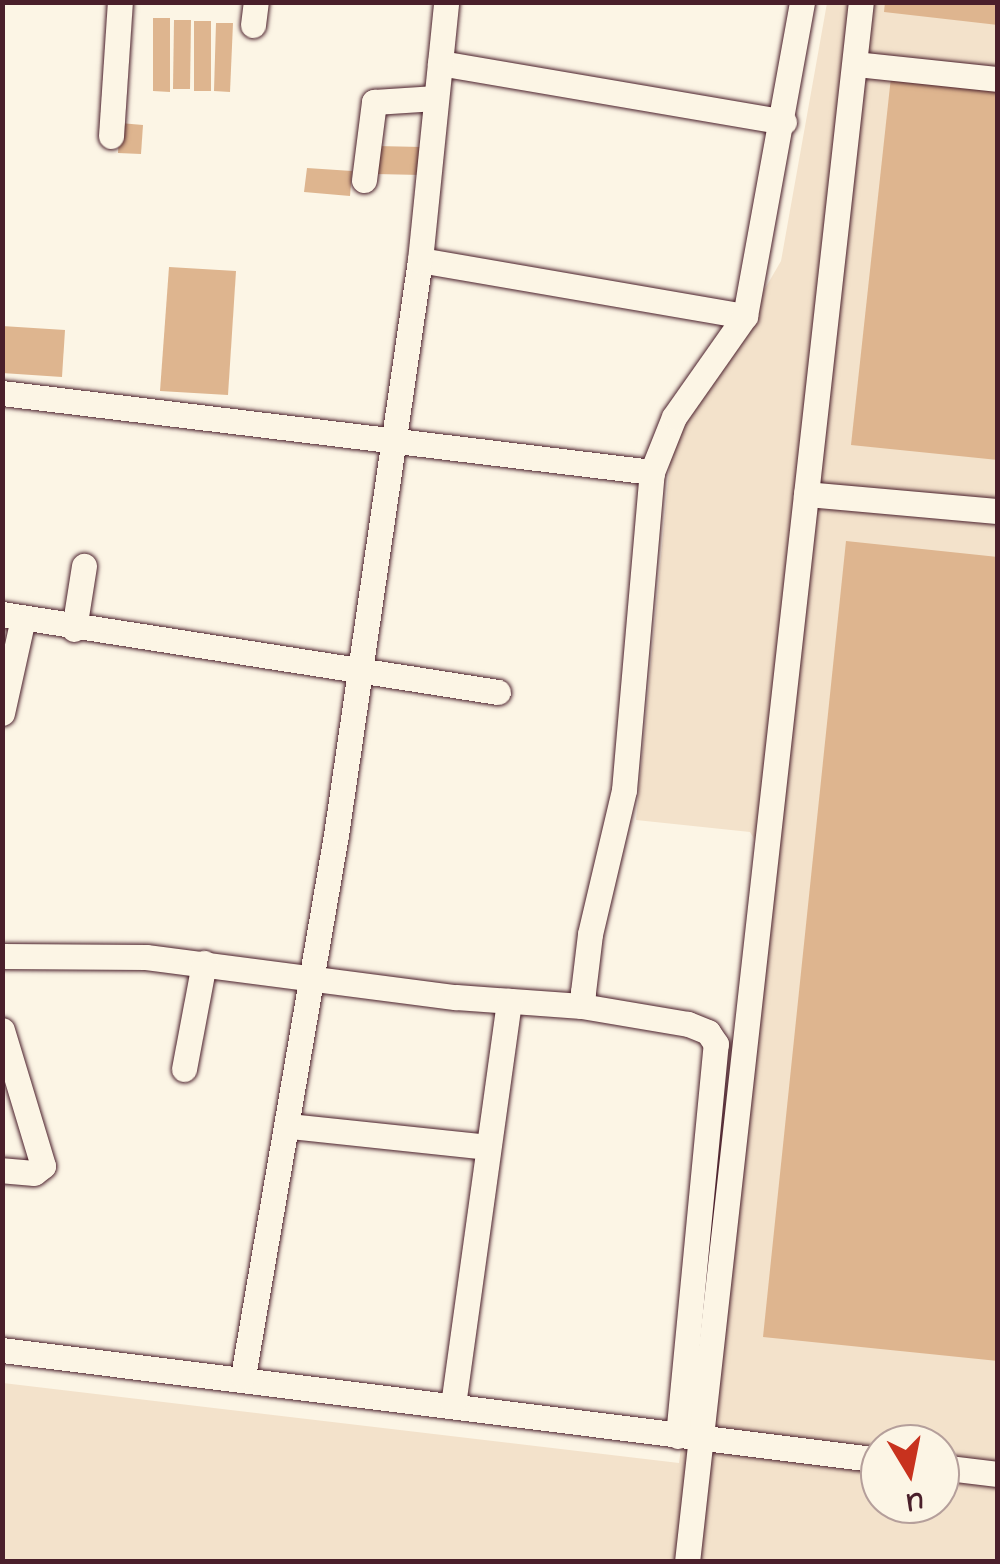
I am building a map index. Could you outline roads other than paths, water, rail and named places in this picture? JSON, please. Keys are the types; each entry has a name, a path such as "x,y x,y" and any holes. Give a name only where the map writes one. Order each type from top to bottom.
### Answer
{"street":[{"path":"111,136 120,2"},
{"path":"243,1376 314,975 420,260 446,2"},
{"path":"582,1006 590,934 624,790 652,472 674,417 745,316 784,122 802,2"},
{"path":"689,1437 724,1229 862,2"},
{"path":"440,63 784,122"},
{"path":"855,64 998,79"},
{"path":"364,180 374,102 436,98"},
{"path":"420,260 745,316"},
{"path":"2,393 652,472"},
{"path":"806,494 998,510"},
{"path":"74,629 84,566"},
{"path":"2,713 12,616 74,629 498,692"},
{"path":"2,956 58,952 314,975 509,1001 582,1006 688,1024 712,1036 715,1074 697,1226 687,1562"},
{"path":"184,1070 204,963"},
{"path":"453,1405 509,1001"},
{"path":"2,1030 44,1166 34,1173 2,1170"},
{"path":"289,1126 488,1147"},
{"path":"697,1226 724,1229"},
{"path":"2,1350 243,1376 860,1458"},
{"path":"960,1469 998,1474"}]}
